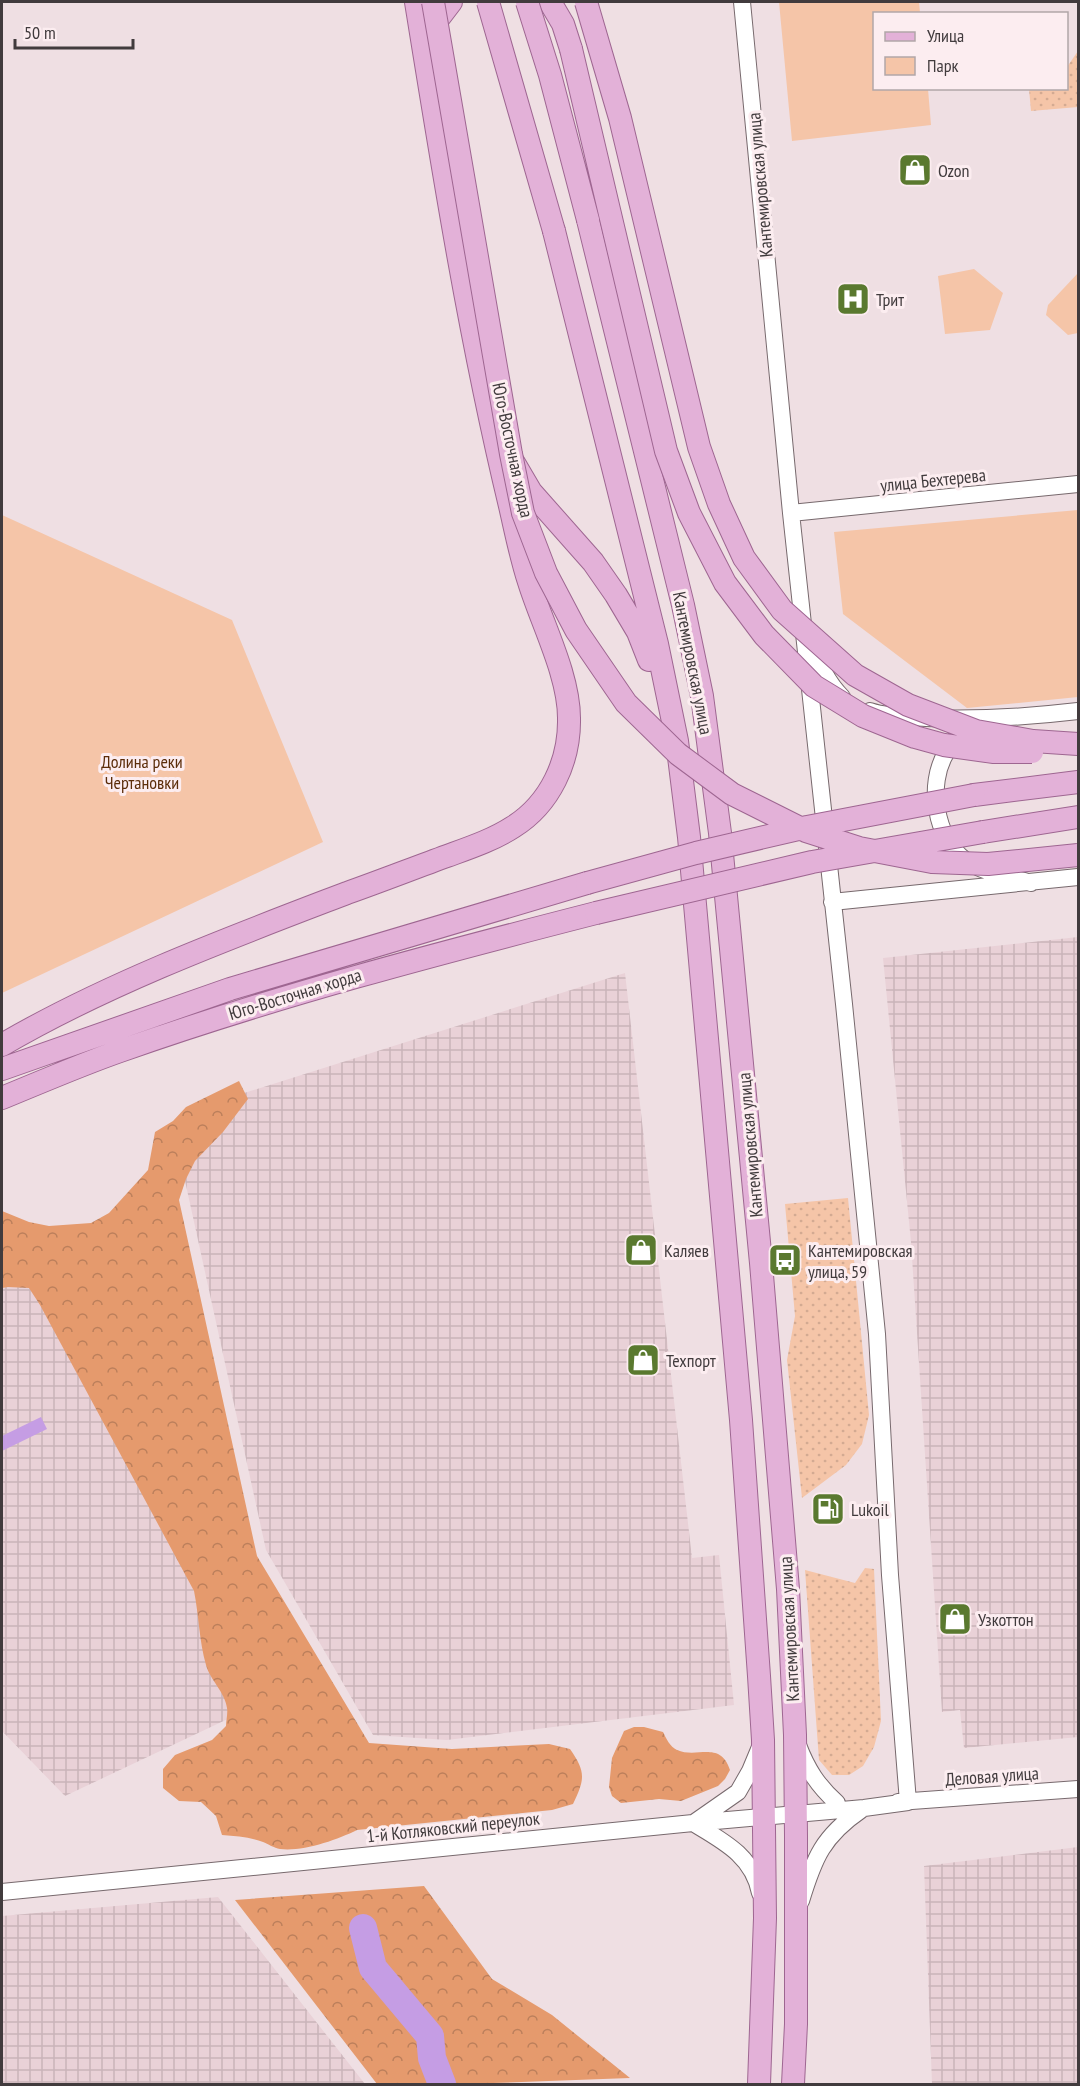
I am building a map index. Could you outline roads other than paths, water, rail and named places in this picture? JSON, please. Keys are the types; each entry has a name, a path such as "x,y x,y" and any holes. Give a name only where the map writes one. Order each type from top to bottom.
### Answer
{"main road":[{"path":"2,1045 118,985 478,844 513,827 538,806 557,778 567,752 569,718 567,690 528,580 486,402 454,237 416,2"},
{"name":"Юго-Восточная хорда","path":"432,2 523,513 546,573 576,630 626,703 678,754 732,794 806,831 858,848 932,862 988,864 1078,855"},
{"path":"429,78 428,56 431,38 438,19 452,2"},
{"name":"Кантемировская улица","path":"488,2 554,231 657,644 677,741 689,837 741,1420 763,1740 765,1918 759,2085"},
{"name":"Кантемировская улица","path":"527,2 550,75 588,220 683,605 702,696 720,833 788,1578 801,1814 796,1919 796,2024 793,2085"},
{"path":"550,2 563,24 571,49 666,451 689,513 725,583 764,635 814,686 863,716 915,737 944,745 994,752 1045,752 1078,746"},
{"path":"586,2 620,118 699,447 719,504 744,558 782,610 855,675 908,705 976,731 1078,746"},
{"path":"486,402 510,457 531,492 593,562 638,632 677,741"},
{"name":"Юго-Восточная хорда","path":"2,1069 230,989 696,852 807,827 974,795 1078,782"},
{"name":"Юго-Восточная хорда","path":"2,1098 118,1052 232,1013 395,964 812,862 1078,817"}],"street":[{"name":"Кантемировская улица","path":"742,2 791,513 877,1334 890,1569 908,1802"},
{"name":"улица Бехтерева","path":"791,513 1078,484"},
{"path":"801,607 817,661 828,681 841,696 854,705 875,713 903,717 1021,718"},
{"path":"1031,883 965,861 951,845 940,823 936,798 937,775 946,752 960,738 987,725 1078,711"},
{"path":"832,902 1078,878"},
{"path":"795,1735 810,1772 825,1793 837,1803"},
{"path":"763,1740 750,1772 738,1792 693,1823 732,1845 748,1864 758,1882 765,1918"},
{"name":"Деловая улица","path":"908,1802 1078,1789"},
{"path":"801,1814 837,1803 908,1802"},
{"name":"1-й Котляковский переулок","path":"2,1892 908,1802"},
{"path":"796,1919 810,1872 825,1841 842,1823 864,1808"}],"waterway":[{"path":"363,1928 373,1968 430,2036 432,2058 442,2084"}],"place":[{"name":"Ozon","path":"915,170"},
{"name":"Трит","path":"853,299"},
{"name":"Каляев","path":"641,1250"},
{"name":"Кантемировская улица, 59","path":"785,1260"},
{"name":"Техпорт","path":"643,1360"},
{"name":"Lukoil","path":"828,1509"},
{"name":"Узкоттон","path":"955,1619"}],"park label":[{"name":"Долина реки Чертановки","path":"142,771"}]}
